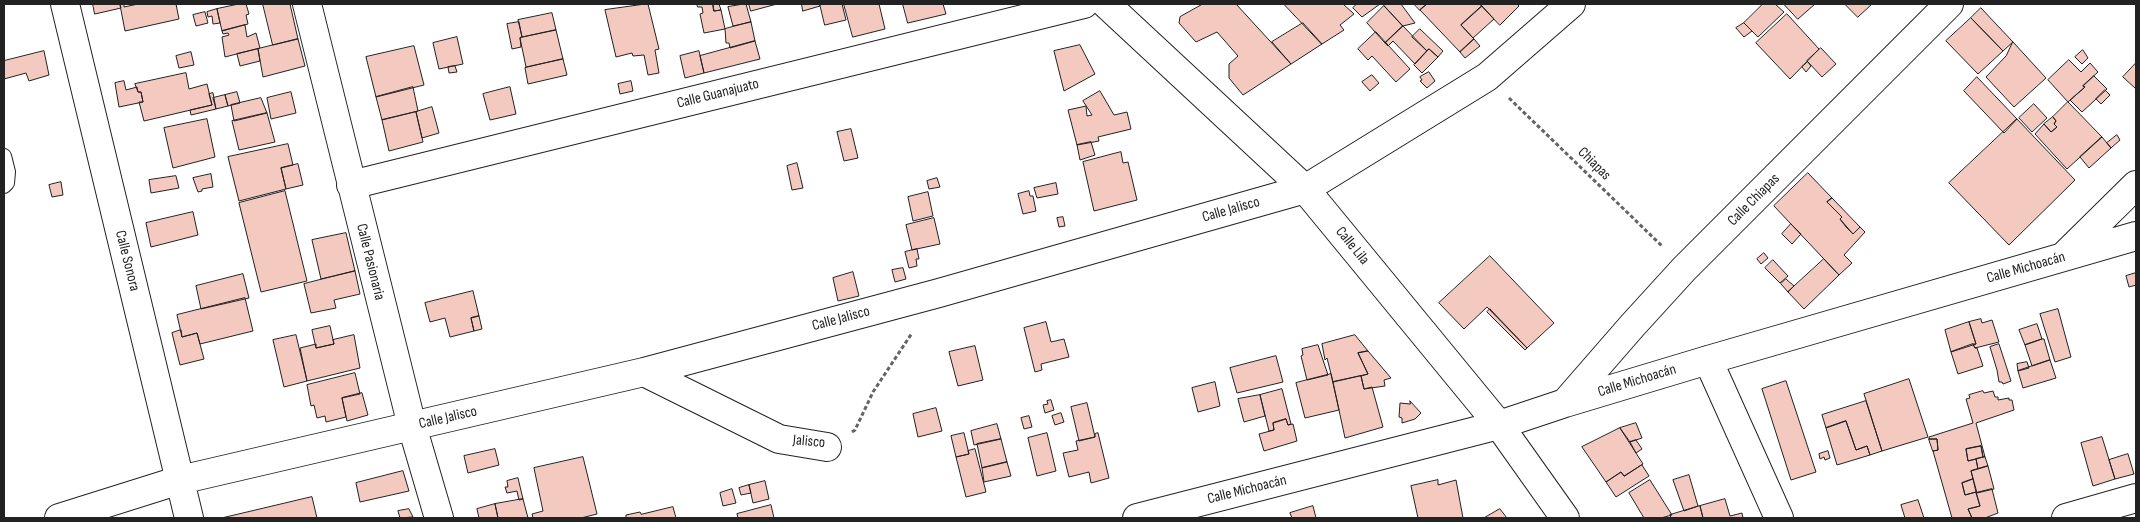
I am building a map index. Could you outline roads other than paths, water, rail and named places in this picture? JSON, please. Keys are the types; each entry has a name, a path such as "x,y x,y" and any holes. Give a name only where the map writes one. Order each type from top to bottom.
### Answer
{"street":[{"name":"Calle Sonora","path":"65,4 188,518"},
{"name":"Calle Pasionaria","path":"307,4 412,426 438,518"},
{"name":"Calle Guanajuato","path":"351,185 1084,4"},
{"name":"Calle Lila","path":"1106,4 1305,189 1499,425 1565,518"},
{"name":"Calle Jalisco","path":"59,518 180,480 644,372 939,293 1305,189 1487,77 1571,4"},
{"name":"Calle Chiapas","path":"1565,402 1684,269 1950,4"},
{"path":"2063,257 2136,185"},
{"name":"Calle Michoacán","path":"1137,518 1499,425 1565,402 2136,236"},
{"path":"1708,360 1779,518"},
{"name":"Jalisco","path":"644,372 780,439 827,446"},
{"path":"2066,518 2136,498"}],"lane":[{"path":"4,156 8,172 7,184 4,186"}]}
